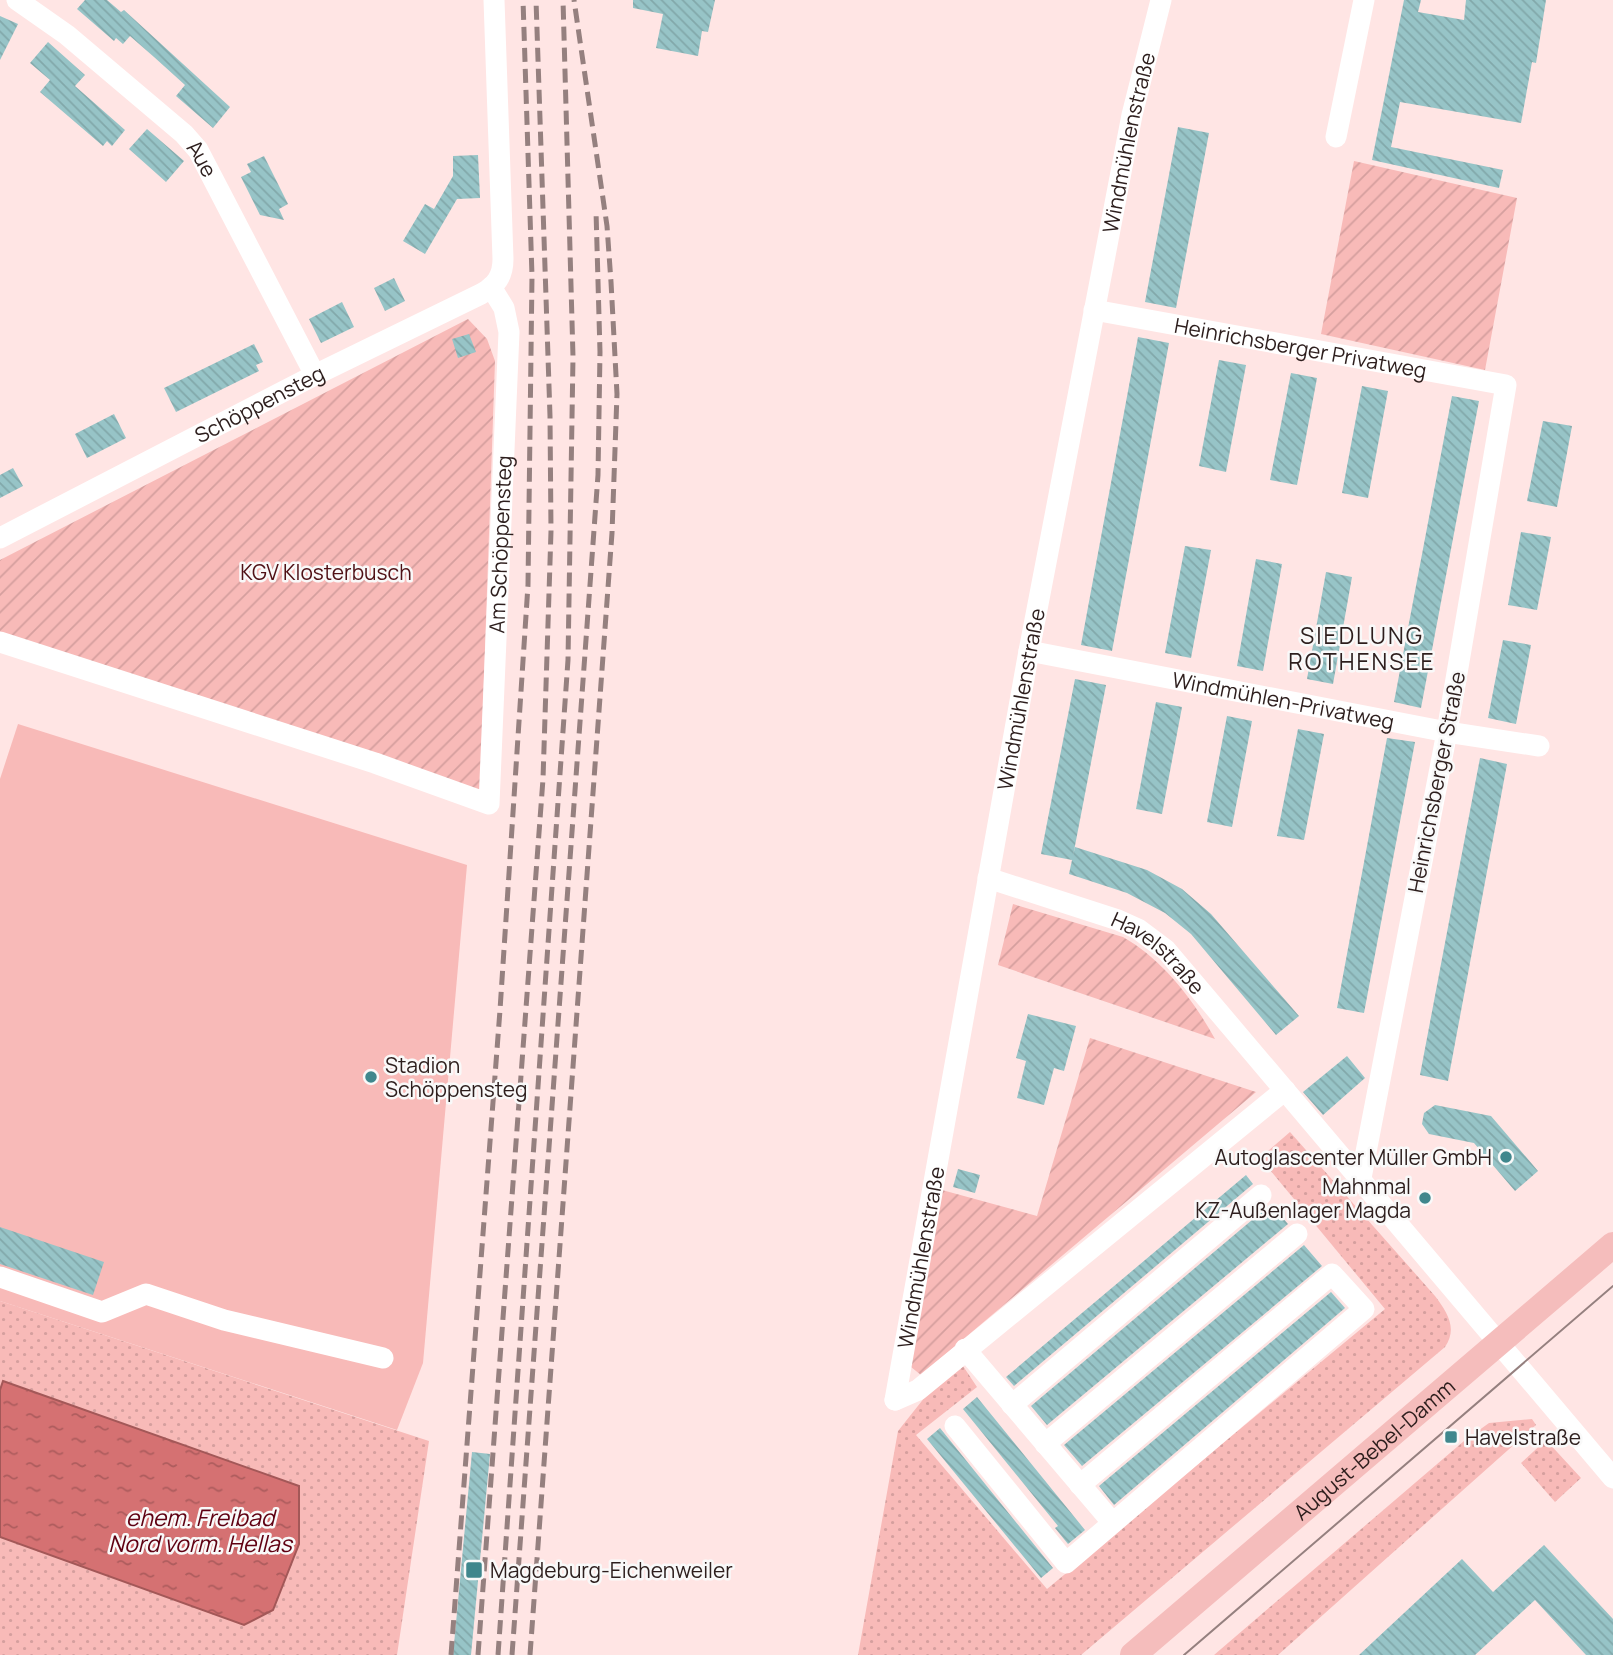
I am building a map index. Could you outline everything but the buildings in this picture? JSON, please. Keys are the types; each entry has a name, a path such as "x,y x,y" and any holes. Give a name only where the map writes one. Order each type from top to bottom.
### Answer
{"main road":[{"name":"August-Bebel-Damm","path":"1133,1655 1613,1245"}],"street":[{"name":"Aue","path":"17,0 67,35 198,150 315,375"},
{"path":"491,288 499,278 503,259 494,0"},
{"name":"Windmühlenstraße","path":"965,1349 918,1390 895,1400 1029,651 1132,115 1161,0"},
{"path":"1336,137 1364,0"},
{"name":"Schöppensteg","path":"0,538 315,375 491,288"},
{"name":"Am Schöppensteg","path":"0,642 375,763 489,804 509,332 504,308 491,288"},
{"name":"Heinrichsberger Privatweg","path":"1094,310 1506,385"},
{"name":"Heinrichsberger Straße","path":"1361,1178 1447,733 1506,385"},
{"name":"Windmühlen-Privatweg","path":"1029,651 1447,733 1539,746"},
{"name":"Havelstraße","path":"988,878 1118,920 1148,935 1190,976 1613,1478"},
{"path":"1112,1522 965,1349 1285,1090"},
{"path":"1012,1405 1261,1195"},
{"path":"1045,1444 1297,1234"},
{"path":"955,1426 1066,1563 1364,1309 1332,1274 1080,1485"},
{"path":"0,1278 102,1312 146,1294 224,1320 383,1358"}],"green space":[{"path":"1354,161 1517,198 1485,370 1321,334"},
{"name":"KGV Klosterbusch","path":"468,319 487,339 495,361 480,792 0,633 0,560"},
{"path":"18,724 467,865 423,1363 397,1430 0,1301 0,779"},
{"path":"1013,904 1123,937 1138,946 1176,982 1215,1039 998,965"},
{"path":"1090,1038 1256,1092 921,1375 906,1363 942,1190 1037,1216"},
{"path":"1290,1132 1435,1296 1447,1314 1451,1327 1445,1347 1081,1655 858,1655 898,1431 925,1397 963,1366 977,1387 916,1435 1047,1589 1385,1309 1260,1158"},
{"path":"0,1301 429,1441 397,1655 0,1655 0,1537 244,1625 273,1610 299,1544 299,1487 4,1381 0,1390"},
{"path":"1532,1419 1536,1425 1278,1655 1214,1655 1464,1441 1489,1423"},
{"path":"1546,1440 1581,1478 1555,1502 1521,1463"}],"water":[{"name":"ehem. Freibad Nord vorm. Hellas","path":"3,1381 299,1486 299,1544 273,1610 244,1625 0,1537 0,1390"}],"tram line":[{"path":"1184,1655 1613,1286"}],"railway":[{"path":"451,1655 500,1010 528,585 532,276 523,0"},
{"path":"478,1655 543,779 551,531 550,416 536,0"},
{"path":"498,1655 568,660 573,357 563,0"},
{"path":"530,1655 612,533 617,394 607,226 574,0"},
{"path":"512,1655 598,475 600,352 596,211"}],"place":[{"name":"Stadion Schöppensteg","path":"371,1077"},
{"name":"Autoglascenter Müller GmbH","path":"1506,1157"},
{"name":"Mahnmal KZ-Außenlager Magda","path":"1425,1198"},
{"name":"Havelstraße","path":"1451,1437"},
{"name":"Magdeburg-Eichenweiler","path":"474,1570"}],"district":[{"name":"SIEDLUNG ROTHENSEE","path":"1362,648"}]}
